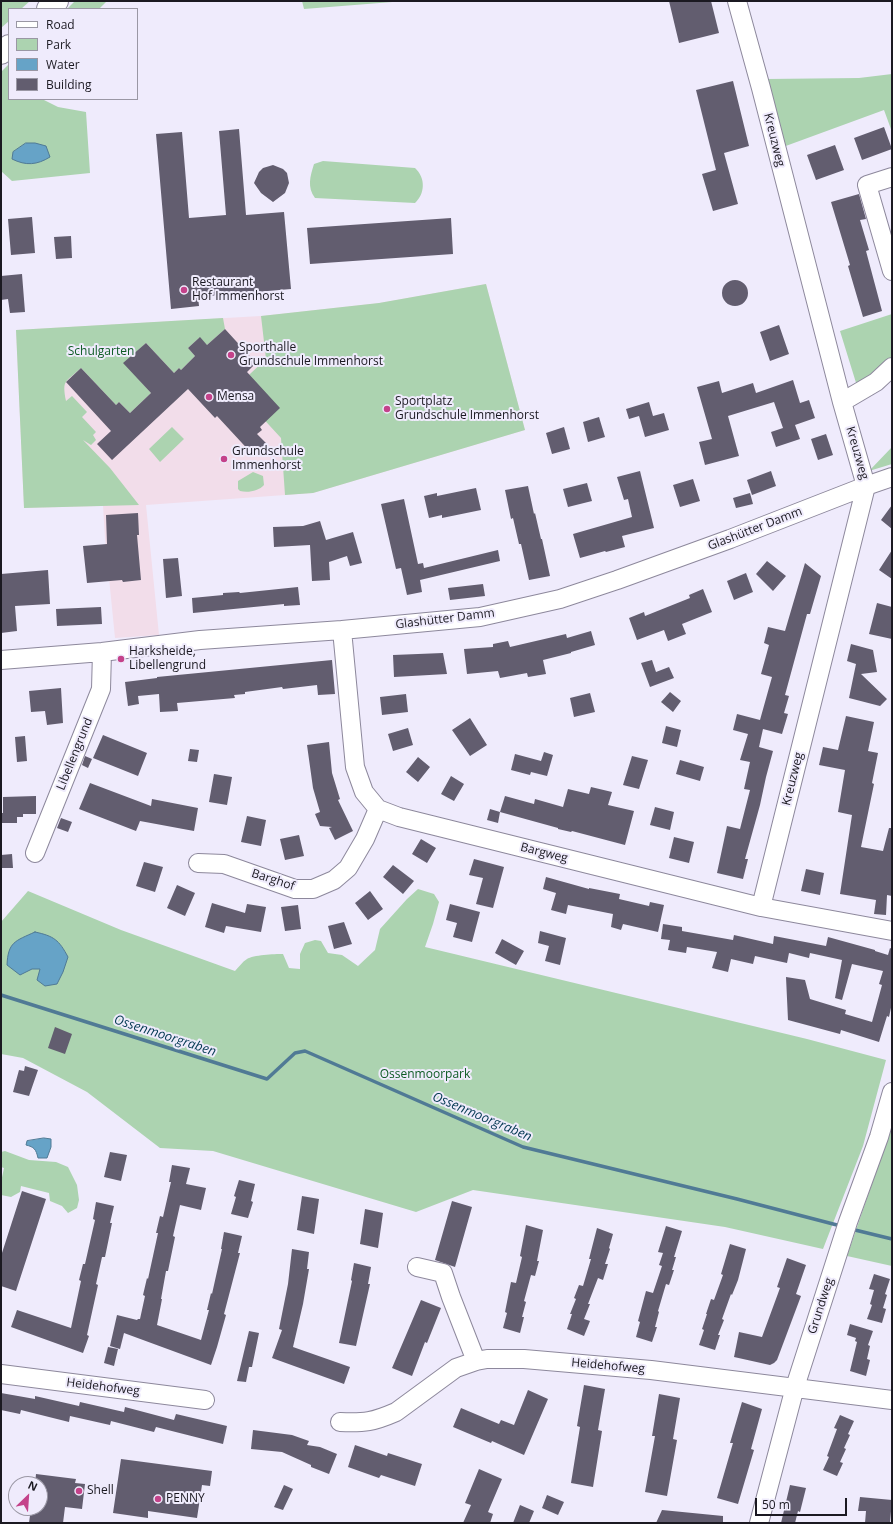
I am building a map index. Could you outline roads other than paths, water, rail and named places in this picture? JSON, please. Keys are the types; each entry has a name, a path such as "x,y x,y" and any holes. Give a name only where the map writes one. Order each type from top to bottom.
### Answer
{"main road":[{"path":"49,8 57,1"}],"street":[{"name":"Kreuzweg","path":"737,1 842,402 866,486 761,907"},
{"path":"892,177 867,185 892,271"},
{"path":"842,402 876,382 892,367"},
{"name":"Glashütter Damm","path":"1,660 102,652 200,640 342,630 480,617 560,599 723,542 892,477"},
{"name":"Bargweg","path":"342,630 355,767 364,792 378,809 399,817 761,907 892,931"},
{"name":"Libellengrund","path":"35,854 101,689 102,652"},
{"name":"Barghof","path":"198,863 224,864 295,889 312,889 334,880 348,868 365,839 378,809"},
{"name":"Grundweg","path":"759,1523 795,1387 848,1222 879,1137 892,1092"},
{"path":"417,1267 443,1273 476,1361"},
{"name":"Heidehofweg","path":"340,1422 363,1423 374,1421 396,1412 446,1374 464,1364 487,1359 524,1359 585,1364 795,1387 892,1400"},
{"name":"Heidehofweg","path":"1,1374 205,1400"}],"water":[{"path":"26,143 35,143 46,146 50,157 41,162 31,164 22,163 12,159 13,152"},
{"path":"35,932 47,935 59,943 68,957 57,984 45,986 37,980 40,969 32,969 20,975 7,965 9,951 14,943"},
{"path":"44,1138 51,1139 51,1147 47,1158 38,1158 34,1149 26,1145 27,1141"}],"waterway":[{"name":"Ossenmoorgraben","path":"1,995 267,1079 295,1053 305,1051 523,1147 837,1225"},
{"name":"Ossenmoorgraben","path":"855,1230 892,1239"}],"place":[{"name":"Restaurant Hof Immenhorst","path":"184,290"},
{"name":"Sporthalle Grundschule Immenhorst","path":"231,355"},
{"name":"Mensa","path":"209,397"},
{"name":"Sportplatz Grundschule Immenhorst","path":"387,409"},
{"name":"Grundschule Immenhorst","path":"224,459"},
{"name":"Harksheide, Libellengrund","path":"121,659"},
{"name":"Shell","path":"79,1491"},
{"name":"PENNY","path":"158,1499"}],"park label":[{"name":"Schulgarten","path":"101,352"},
{"name":"Ossenmoorpark","path":"425,1075"}]}
